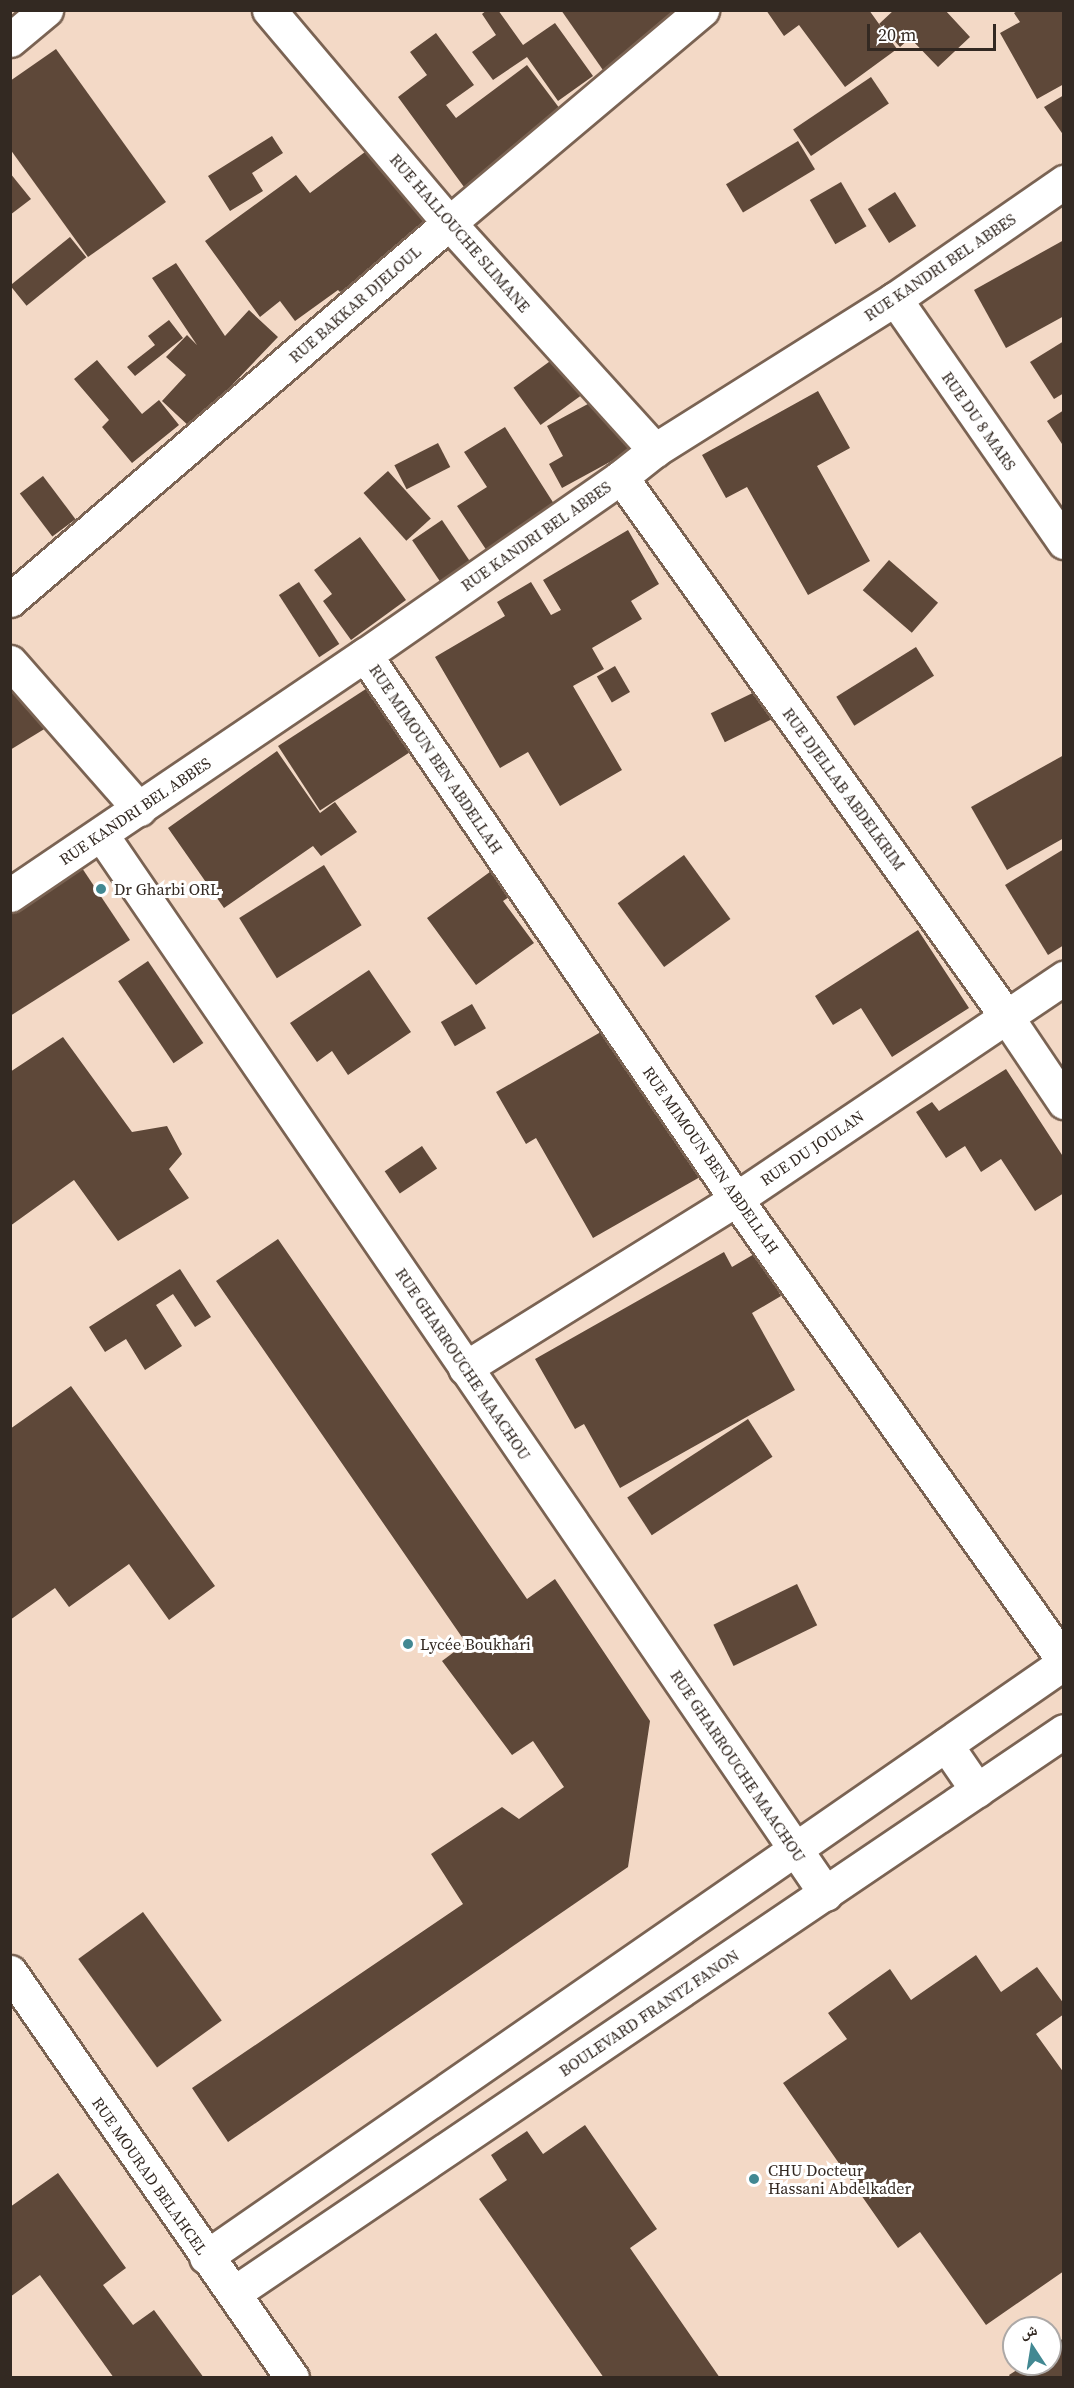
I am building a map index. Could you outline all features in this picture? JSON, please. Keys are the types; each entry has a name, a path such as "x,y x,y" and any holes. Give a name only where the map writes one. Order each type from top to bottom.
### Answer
{"street":[{"path":"10,40 46,10"},
{"name":"RUE HALLOUCHE SLIMANE","path":"269,10 449,223 655,450"},
{"name":"RUE BAKKAR DJELOUL","path":"10,600 449,223 702,10"},
{"name":"RUE KANDRI BEL ABBES","path":"10,895 365,655 621,477 655,450 895,299 1064,182"},
{"name":"RUE DU 8 MARS","path":"895,299 1064,542"},
{"name":"RUE DJELLAB ABDELKRIM","path":"621,477 1006,1016 1064,1102"},
{"name":"RUE MIMOUN BEN ABDELLAH","path":"365,655 736,1199 1064,1662"},
{"path":"10,662 139,809"},
{"name":"RUE GHARROUCHE MAACHOU","path":"102,834 826,1894"},
{"name":"RUE DU JOULAN","path":"465,1368 736,1199 1064,978"},
{"path":"206,2257 1064,1662"},
{"name":"BOULEVARD FRANTZ FANON","path":"234,2293 1064,1731"},
{"path":"946,1745 977,1790"},
{"name":"RUE MOURAD BELAHCEL","path":"10,1972 292,2378"}],"building":[{"path":"487,10 498,10 523,45 555,23 593,76 558,101 527,57 493,80 472,52 496,35 482,14"},
{"path":"561,10 690,10 605,73"},
{"path":"766,10 869,10 897,49 845,87 799,25 784,36"},
{"path":"894,10 945,10 970,37 938,67 910,38 900,47 879,24"},
{"path":"1019,10 1064,10 1064,84 1037,99 1000,33 1020,22 1014,13"},
{"path":"436,33 474,85 446,105 456,118 527,65 563,113 464,187 398,97 427,75 410,52"},
{"path":"56,49 166,202 88,257 10,149 10,81"},
{"path":"871,77 889,104 811,156 793,130"},
{"path":"1064,95 1064,136 1044,107"},
{"path":"272,136 283,153 252,173 263,191 230,211 208,176"},
{"path":"798,141 815,169 743,213 726,184"},
{"path":"373,146 432,225 340,292 338,290 295,321 280,301 260,317 205,241 296,175 310,193"},
{"path":"10,173 31,199 10,215"},
{"path":"841,182 866,226 835,244 810,200"},
{"path":"895,192 916,226 889,243 868,209"},
{"path":"70,237 86,257 27,306 10,285"},
{"path":"1064,240 1064,316 1006,348 974,290"},
{"path":"176,263 225,336 249,310 278,337 191,428 162,401 186,375 166,357 187,335 197,345 152,278"},
{"path":"169,320 183,338 135,376 127,367 155,345 148,336"},
{"path":"1064,341 1064,393 1054,399 1030,362"},
{"path":"575,343 602,380 541,425 514,388"},
{"path":"97,360 142,414 159,400 179,425 132,463 102,427 109,420 74,379"},
{"path":"612,391 641,445 562,488 549,464 563,456 547,426"},
{"path":"818,391 850,448 817,466 870,561 808,595 747,487 726,498 702,455"},
{"path":"1064,410 1064,447 1047,421"},
{"path":"505,427 556,507 487,551 457,506 487,487 464,452"},
{"path":"438,443 450,467 407,489 394,465"},
{"path":"388,471 431,519 406,541 363,493"},
{"path":"43,476 75,519 52,537 20,493"},
{"path":"442,520 471,563 441,583 412,540"},
{"path":"628,530 659,584 631,601 642,619 592,648 604,669 573,686 622,770 560,806 528,752 500,768 435,657 505,616 497,602 531,582 551,615 561,610 543,580"},
{"path":"360,537 406,600 351,640 323,601 332,594 314,570"},
{"path":"889,560 938,603 912,633 863,590"},
{"path":"299,582 339,644 319,657 279,595"},
{"path":"916,647 934,676 854,726 836,697"},
{"path":"615,666 630,692 612,702 597,676"},
{"path":"10,672 46,728 10,750"},
{"path":"771,684 785,713 725,742 711,713"},
{"path":"372,685 414,750 320,811 278,746"},
{"path":"277,751 320,813 335,802 357,832 321,856 313,846 224,908 168,828"},
{"path":"1064,755 1064,838 1007,870 971,807"},
{"path":"1064,849 1064,945 1048,955 1005,885"},
{"path":"684,855 730,919 664,967 618,903"},
{"path":"80,865 130,940 10,1016 10,911"},
{"path":"324,865 362,925 277,978 239,918"},
{"path":"498,866 516,892 503,901 534,943 476,985 427,918"},
{"path":"918,930 969,1008 892,1057 861,1008 833,1025 815,996"},
{"path":"148,961 203,1043 174,1063 118,981"},
{"path":"369,970 411,1032 348,1075 332,1051 317,1062 290,1023"},
{"path":"472,1004 486,1028 455,1046 441,1022"},
{"path":"620,1021 707,1173 593,1238 536,1138 526,1144 496,1092"},
{"path":"63,1037 132,1132 167,1126 182,1154 169,1169 189,1198 118,1241 74,1180 10,1226 10,1072"},
{"path":"1006,1069 1064,1158 1064,1193 1035,1211 1001,1159 981,1172 965,1146 946,1158 916,1112 932,1102 939,1111"},
{"path":"422,1146 437,1168 400,1194 385,1171"},
{"path":"278,1239 527,1599 555,1579 650,1721 628,1867 228,2142 192,2088 463,1904 431,1854 502,1807 519,1819 564,1787 533,1741 512,1755 442,1661 466,1643 216,1281"},
{"path":"724,1252 732,1267 756,1253 781,1296 752,1313 795,1390 620,1488 584,1424 575,1429 535,1359"},
{"path":"180,1269 211,1317 195,1327 173,1294 156,1305 182,1346 145,1370 126,1339 105,1352 89,1327"},
{"path":"71,1386 215,1586 169,1620 129,1564 69,1607 55,1588 10,1620 10,1429"},
{"path":"748,1419 773,1457 652,1535 627,1497"},
{"path":"797,1584 817,1625 734,1666 713,1625"},
{"path":"143,1912 222,2020 157,2067 78,1959"},
{"path":"976,1955 1001,1992 1037,1967 1064,2004 1064,2014 1036,2034 1064,2073 1064,2271 986,2325 920,2232 898,2248 783,2083 847,2039 828,2013 890,1969 911,2000"},
{"path":"585,2125 657,2229 630,2248 720,2378 604,2378 479,2199 507,2180 491,2155 527,2131 543,2154"},
{"path":"58,2173 126,2268 103,2285 133,2325 154,2310 204,2378 114,2378 40,2275 10,2297 10,2207"},
{"path":"1064,2338 1064,2378 1011,2378 1010,2376 1062,2376 1062,2339"}],"place":[{"name":"Dr Gharbi ORL","path":"101,889"},
{"name":"Lycée Boukhari","path":"408,1644"},
{"name":"CHU Docteur Hassani Abdelkader","path":"754,2179"}]}
